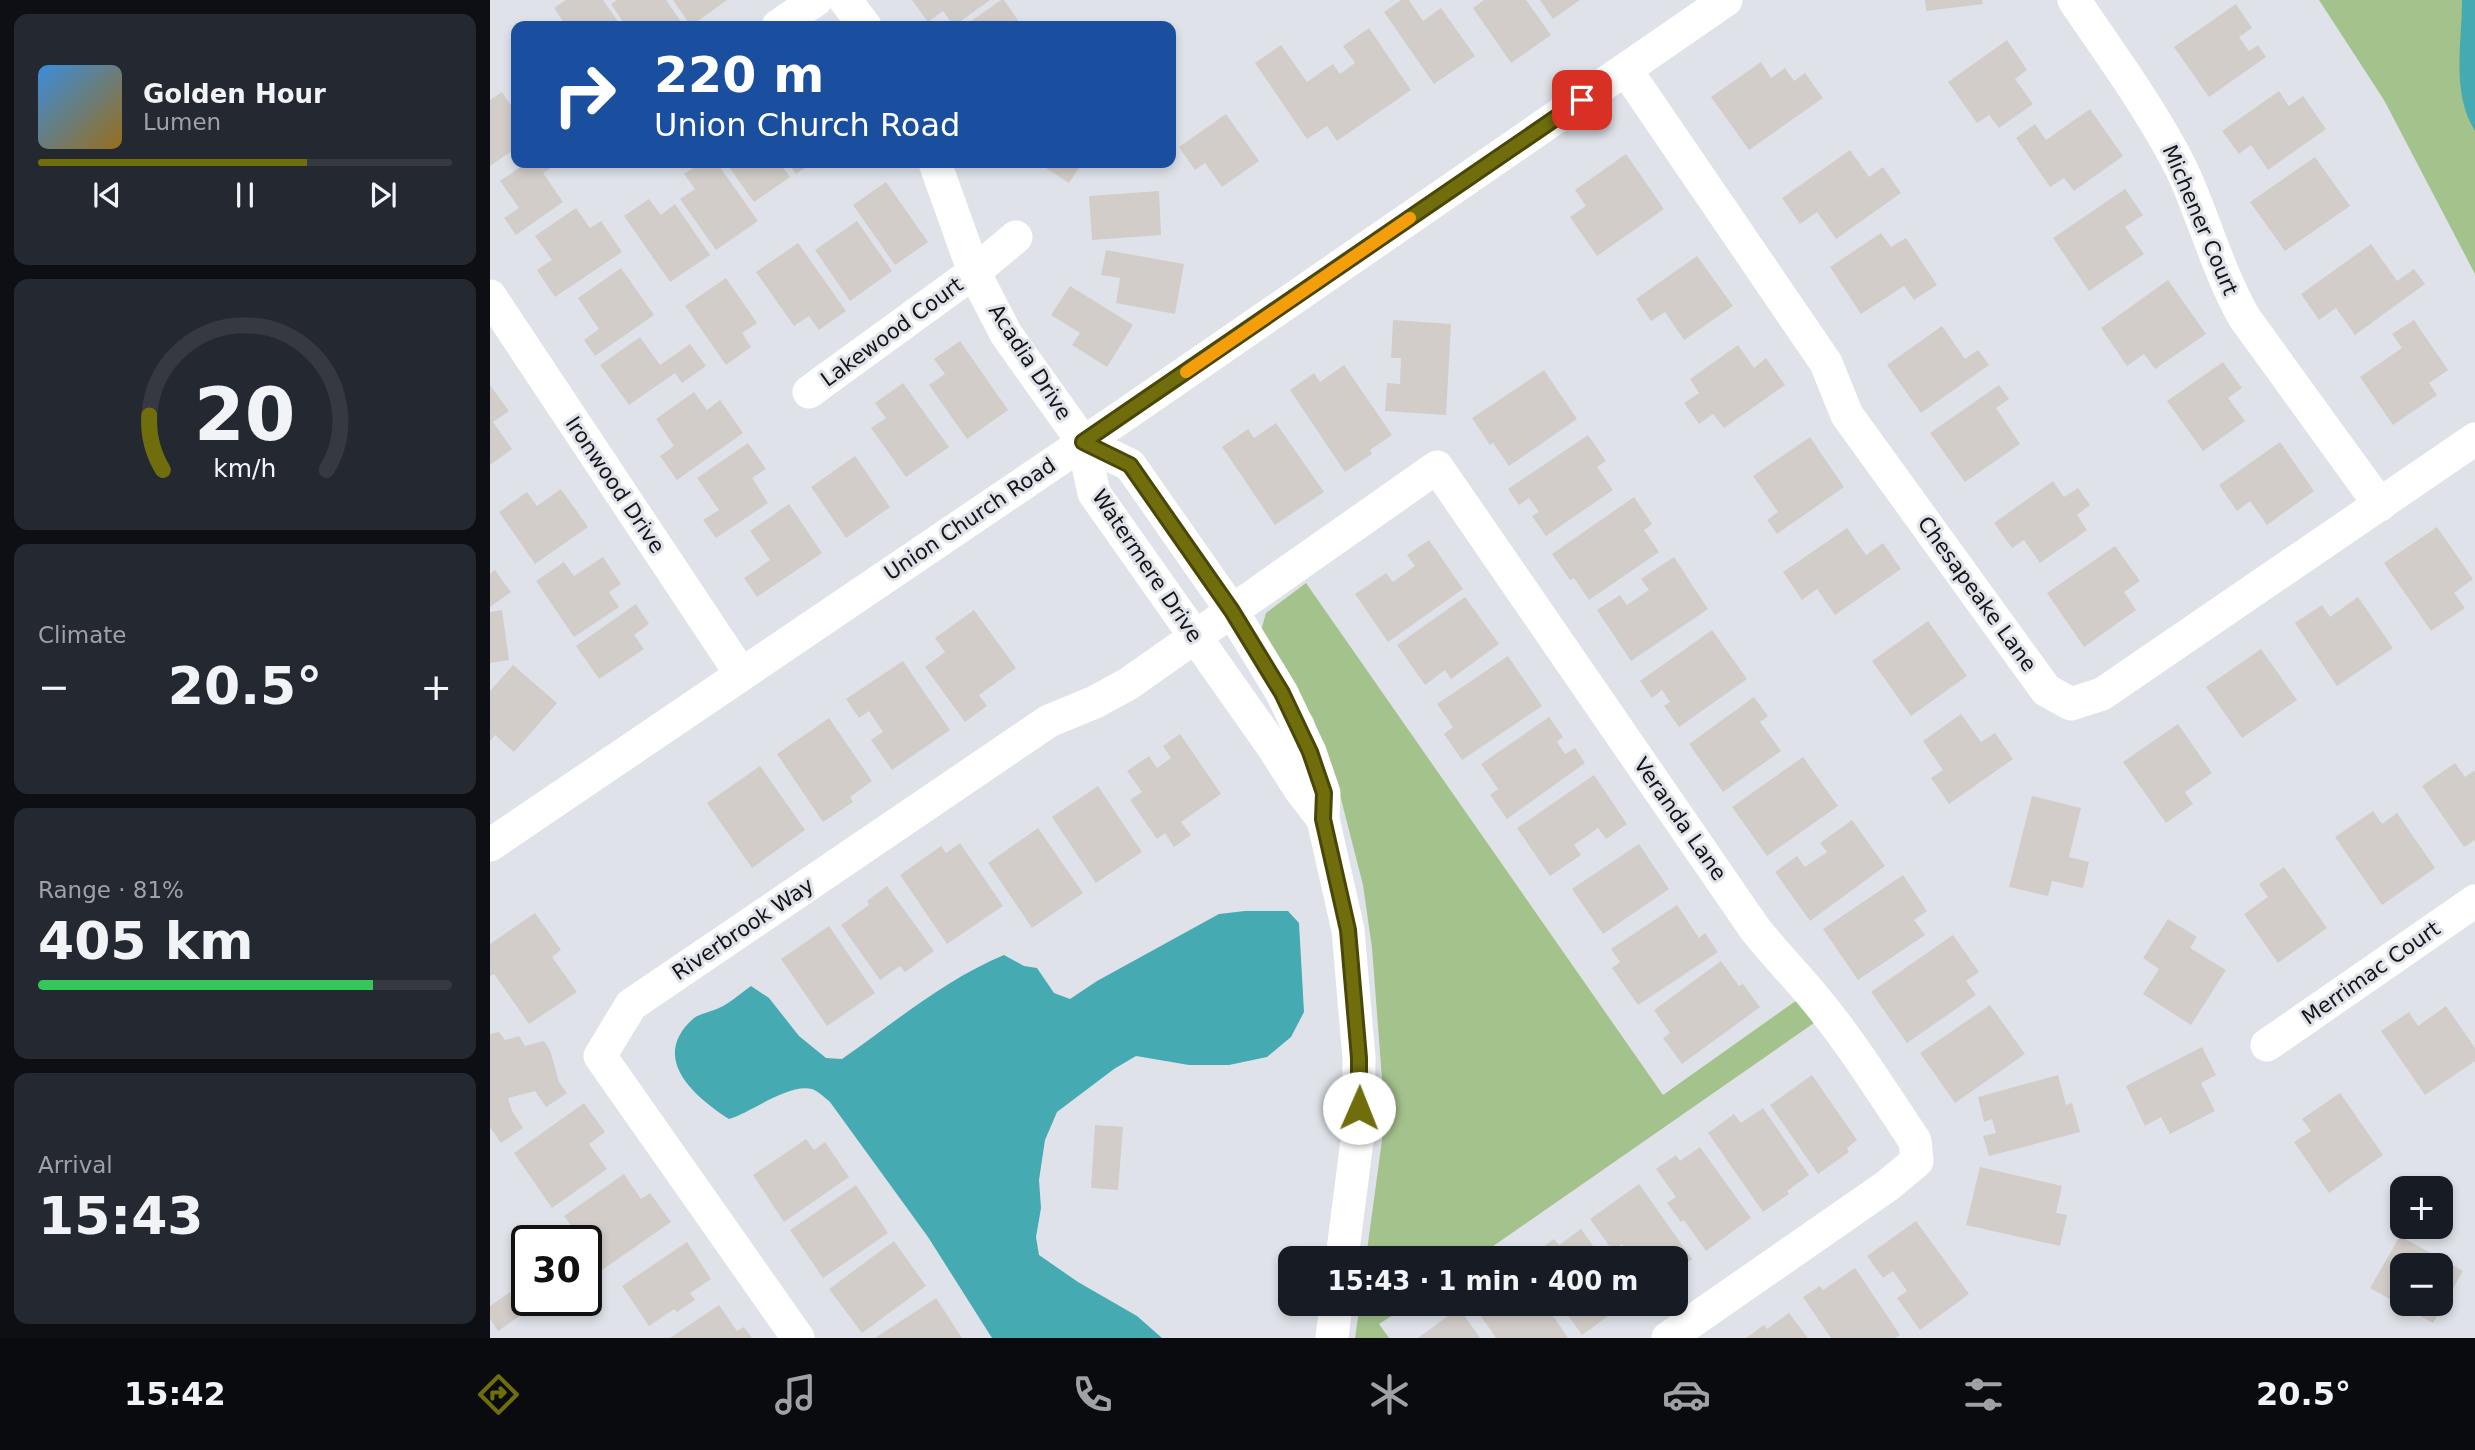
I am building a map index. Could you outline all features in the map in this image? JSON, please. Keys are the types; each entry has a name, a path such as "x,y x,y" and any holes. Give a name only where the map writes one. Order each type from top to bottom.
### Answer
{"street":[{"path":"785,21 816,0"},
{"path":"845,0 861,21"},
{"name":"Union Church Road","path":"490,845 1726,0"},
{"name":"Michener Court","path":"2074,0 2161,129 2183,172 2227,288 2244,317 2380,505"},
{"name":"Chesapeake Lane","path":"1626,70 1826,363 1847,415 2046,690 2071,704 2102,694 2475,439"},
{"name":"Acadia Drive","path":"937,168 974,272 1006,334 1083,442"},
{"name":"Lakewood Court","path":"809,392 974,272 1016,236"},
{"name":"Ironwood Drive","path":"490,296 741,674"},
{"name":"Watermere Drive","path":"1083,442 1130,465 1232,611 1282,693 1310,752 1324,793 1323,819 1348,930 1359,1058 1358,1133 1344,1246"},
{"name":"Watermere Drive","path":"1083,442 1094,493 1323,819"},
{"name":"Veranda Lane","path":"1194,638 1437,467 1755,929 1839,1029 1915,1140 1917,1161 1887,1186 1668,1338"},
{"name":"Riverbrook Way","path":"798,1338 600,1056 631,1005 1049,721 1095,702 1128,684 1194,638"},
{"name":"Merrimac Court","path":"2267,1045 2475,901"},
{"path":"1332,1338 1335,1316"}],"green space":[{"path":"2319,0 2475,0 2475,274 2384,100"},
{"path":"1306,583 1663,1095 1797,1000 1814,1023 1493,1246 1368,1246 1385,1118 1372,948 1363,885 1340,795 1313,718 1275,664 1260,634 1266,613"},
{"path":"1358,1316 1391,1316 1379,1324 1389,1338 1355,1338"}],"water":[{"path":"2462,0 2475,0 2475,131 2468,116 2460,84"},
{"path":"1288,911 1299,923 1304,1012 1291,1037 1267,1057 1229,1065 1189,1065 1136,1056 1114,1069 1057,1112 1045,1140 1039,1180 1041,1208 1036,1237 1039,1255 1078,1282 1137,1316 1162,1338 992,1338 928,1237 830,1102 821,1094 812,1089 793,1090 729,1119 690,1087 676,1061 675,1047 681,1033 694,1018 723,1006 751,986 769,998 799,1036 826,1058 842,1059 940,989 1004,955 1024,966 1037,968 1054,993 1070,999 1097,981 1219,914"}],"building":[{"path":"566,0 603,0 618,21 563,21 554,8"},
{"path":"617,0 666,0 681,21 623,21 611,4"},
{"path":"673,0 727,0 698,21 688,21"},
{"path":"912,0 990,0 961,21 950,21 943,11 927,21"},
{"path":"1004,0 1019,21 971,21"},
{"path":"1401,0 1409,0 1423,21 1441,8 1475,56 1434,84 1384,12"},
{"path":"1484,0 1526,0 1551,35 1511,63 1473,8"},
{"path":"1540,0 1580,0 1553,19"},
{"path":"1925,0 1982,0 1983,4 1926,11"},
{"path":"2236,4 2252,28 2239,37 2249,51 2258,45 2266,57 2209,97 2174,47"},
{"path":"1369,28 1411,90 1337,141 1327,126 1307,139 1255,63 1281,45 1307,82 1333,64 1340,74 1355,63 1343,46"},
{"path":"2007,40 2027,70 2015,79 2033,104 1999,128 1989,115 1977,123 1948,82"},
{"path":"1761,62 1771,78 1785,68 1794,81 1805,73 1823,98 1749,150 1711,97"},
{"path":"2279,91 2289,106 2303,96 2326,129 2268,170 2251,145 2239,154 2222,131"},
{"path":"502,92 511,106 511,151 490,166 490,100"},
{"path":"2090,109 2123,156 2074,191 2064,178 2050,187 2016,138 2035,124 2046,140"},
{"path":"1226,114 1259,161 1222,187 1205,163 1195,170 1179,147"},
{"path":"1850,150 1869,177 1883,167 1901,193 1836,239 1817,212 1800,224 1782,198"},
{"path":"1626,154 1664,209 1597,256 1570,217 1586,206 1575,190"},
{"path":"2315,157 2350,206 2285,251 2250,202"},
{"path":"519,168 550,168 543,173 563,202 516,235 504,218 519,208 500,181"},
{"path":"693,168 721,168 758,221 716,250 680,199 695,189 684,174"},
{"path":"730,168 784,168 790,177 754,202"},
{"path":"792,168 805,168 796,174"},
{"path":"1046,168 1079,168 1069,183"},
{"path":"886,182 928,242 895,265 853,205"},
{"path":"2125,189 2143,215 2125,227 2144,254 2089,291 2053,238"},
{"path":"1159,191 1161,235 1092,240 1089,196"},
{"path":"649,199 661,215 675,204 710,255 670,282 624,216"},
{"path":"576,208 590,228 601,221 622,252 555,297 537,270 552,260 535,236"},
{"path":"857,221 892,271 850,301 815,250"},
{"path":"1881,233 1891,247 1906,238 1937,285 1914,300 1904,286 1861,314 1830,267"},
{"path":"798,243 846,311 819,330 809,316 794,326 756,272"},
{"path":"2371,244 2397,281 2414,269 2425,284 2355,335 2336,308 2319,320 2301,294"},
{"path":"1106,250 1184,264 1175,314 1116,303 1120,278 1101,275"},
{"path":"1697,256 1733,306 1684,340 1665,312 1651,321 1636,299"},
{"path":"621,268 654,315 595,356 584,340 599,329 578,298"},
{"path":"726,278 757,323 742,333 751,347 726,365 685,306"},
{"path":"2168,280 2206,334 2155,369 2144,354 2127,366 2101,328"},
{"path":"1070,286 1133,325 1107,367 1072,345 1080,333 1051,315"},
{"path":"1393,320 1451,324 1446,415 1385,411 1387,383 1400,384 1401,358 1391,358"},
{"path":"2414,320 2448,370 2429,383 2437,395 2393,425 2360,377 2402,348 2392,334"},
{"path":"1942,326 1965,359 1978,350 1989,365 1921,413 1887,365"},
{"path":"640,337 660,365 690,344 706,366 682,383 675,373 629,405 600,365"},
{"path":"960,341 1008,410 967,439 929,385 945,374 934,359"},
{"path":"1738,345 1754,368 1766,358 1785,385 1724,428 1713,414 1699,424 1684,403 1699,393 1690,379"},
{"path":"2223,362 2242,388 2228,398 2245,421 2203,451 2167,401"},
{"path":"1344,365 1392,435 1370,450 1372,454 1345,472 1290,390 1314,373 1320,382"},
{"path":"1544,370 1577,419 1509,466 1493,443 1490,445 1472,418"},
{"path":"903,383 949,447 906,477 871,428 886,418 875,403"},
{"path":"490,385 509,411 493,422 512,449 490,465"},
{"path":"1999,385 2009,399 1996,408 2020,444 1965,482 1930,433"},
{"path":"694,392 707,410 720,400 743,433 677,480 660,456 674,446 656,419"},
{"path":"1276,423 1324,492 1275,525 1222,447 1248,429 1254,438"},
{"path":"1588,435 1606,461 1597,467 1613,490 1546,536 1532,516 1539,512 1529,498 1519,505 1508,489"},
{"path":"1810,437 1844,487 1777,534 1767,520 1778,512 1753,476"},
{"path":"2280,442 2314,491 2267,525 2250,501 2237,511 2219,485"},
{"path":"748,443 766,469 752,478 768,503 716,538 703,520 719,510 697,478"},
{"path":"855,456 890,507 846,538 811,487"},
{"path":"2053,481 2064,497 2078,488 2090,505 2077,515 2087,530 2040,563 2024,540 2012,548 1994,523"},
{"path":"561,489 588,527 535,564 499,512 527,492 537,506"},
{"path":"1634,497 1652,524 1644,530 1659,552 1589,600 1574,578 1570,580 1552,554"},
{"path":"789,504 822,553 757,597 744,578 770,560 750,531"},
{"path":"2437,527 2473,579 2454,593 2465,608 2431,631 2384,563"},
{"path":"1847,528 1866,555 1883,543 1901,569 1835,615 1817,589 1802,600 1783,572"},
{"path":"1429,540 1463,589 1388,642 1355,594 1386,573 1393,582 1415,566 1407,555"},
{"path":"2115,546 2140,581 2124,592 2136,610 2084,647 2047,593"},
{"path":"603,557 621,584 609,592 619,607 574,637 536,581 564,562 574,576"},
{"path":"1674,557 1708,609 1631,661 1597,610 1620,595 1627,605 1649,590 1641,579"},
{"path":"495,570 511,592 490,607 490,574"},
{"path":"1465,597 1499,644 1451,679 1445,670 1425,685 1397,645"},
{"path":"2358,597 2393,648 2337,686 2295,623 2322,605 2330,617"},
{"path":"636,604 649,624 634,635 644,649 599,679 576,646"},
{"path":"502,610 509,660 490,663 490,612"},
{"path":"974,610 1016,668 979,695 987,706 965,722 925,667 945,652 935,638"},
{"path":"1928,621 1967,676 1911,716 1872,661"},
{"path":"1712,630 1747,679 1679,727 1664,706 1670,702 1662,690 1652,698 1640,681"},
{"path":"2261,649 2297,700 2242,738 2206,687"},
{"path":"1508,656 1542,706 1462,760 1444,734 1453,727 1437,704"},
{"path":"903,661 950,730 892,770 871,740 883,732 869,711 859,718 846,699"},
{"path":"513,665 557,703 514,752 495,735 490,741 490,691"},
{"path":"1754,697 1768,716 1760,722 1781,751 1723,792 1689,744"},
{"path":"1961,714 1981,742 1995,733 2013,759 1949,804 1931,778 1943,770 1923,741"},
{"path":"1549,717 1563,737 1557,742 1565,754 1575,748 1585,763 1507,819 1490,795 1498,789 1481,764"},
{"path":"829,718 872,781 850,797 853,802 823,822 777,754"},
{"path":"2178,724 2212,773 2185,792 2193,804 2166,823 2123,762"},
{"path":"1180,734 1221,794 1181,822 1191,835 1174,847 1165,833 1157,839 1130,800 1142,792 1127,771 1149,756 1157,768 1171,758 1163,746"},
{"path":"1803,757 1838,806 1767,856 1732,807"},
{"path":"2455,763 2465,777 2475,770 2475,840 2464,847 2422,786"},
{"path":"760,766 805,830 752,868 707,803"},
{"path":"1594,775 1627,824 1606,839 1598,828 1574,845 1581,855 1550,876 1517,828"},
{"path":"1098,786 1142,852 1096,883 1052,817"},
{"path":"2032,796 2081,808 2069,857 2089,862 2083,888 2052,881 2048,896 2009,887"},
{"path":"2373,811 2382,824 2397,813 2435,868 2382,905 2335,837"},
{"path":"1852,820 1885,866 1810,921 1775,872 1797,856 1805,867 1827,852 1820,843"},
{"path":"1038,828 1083,893 1032,928 988,863"},
{"path":"960,843 1003,906 947,944 900,875 941,846 946,853"},
{"path":"1639,844 1669,889 1603,934 1572,889"},
{"path":"2284,867 2327,928 2278,963 2244,914 2268,897 2259,884"},
{"path":"1903,875 1927,911 1914,920 1925,935 1858,980 1823,929"},
{"path":"887,886 934,951 905,972 900,966 880,980 841,925 869,905 867,901"},
{"path":"1677,905 1699,938 1705,933 1718,952 1638,1005 1612,968 1620,962 1611,949"},
{"path":"535,913 561,950 552,957 577,992 529,1024 494,974 490,976 490,944"},
{"path":"2168,919 2197,937 2190,948 2226,970 2191,1025 2143,994 2159,969 2143,958"},
{"path":"829,926 875,993 827,1026 781,959"},
{"path":"1953,935 1979,972 1966,981 1976,995 1907,1043 1871,992"},
{"path":"1721,961 1739,986 1743,984 1760,1007 1682,1064 1663,1038 1670,1033 1654,1010"},
{"path":"1990,1005 2025,1054 1955,1103 1920,1053"},
{"path":"2446,1006 2475,1048 2475,1061 2425,1095 2381,1031 2409,1012 2418,1026"},
{"path":"499,1032 505,1040 519,1036 525,1046 544,1041 550,1050 559,1082 567,1093 546,1107 535,1091 508,1098 512,1111 523,1128 501,1143 490,1127 490,1034"},
{"path":"2202,1047 2216,1075 2201,1083 2215,1111 2170,1134 2161,1117 2145,1126 2126,1086"},
{"path":"1812,1075 1857,1140 1847,1148 1849,1152 1818,1174 1770,1105"},
{"path":"2058,1075 2066,1105 2072,1103 2080,1132 1989,1156 1983,1136 1996,1133 1992,1119 1984,1122 1978,1097"},
{"path":"2340,1093 2383,1155 2329,1193 2294,1142 2311,1131 2302,1119"},
{"path":"584,1103 605,1132 589,1144 607,1169 552,1208 514,1153"},
{"path":"1763,1108 1809,1175 1787,1191 1789,1194 1763,1212 1708,1133 1734,1114 1741,1123"},
{"path":"1095,1125 1123,1127 1118,1190 1091,1188"},
{"path":"806,1139 814,1150 825,1142 849,1177 784,1222 753,1175"},
{"path":"1700,1147 1751,1218 1706,1251 1684,1220 1681,1222 1667,1203 1676,1197 1656,1169 1676,1155 1680,1161"},
{"path":"1980,1167 2062,1186 2056,1213 2067,1215 2060,1246 1966,1225"},
{"path":"624,1174 641,1199 650,1193 671,1222 602,1270 602,1225 570,1225 564,1216"},
{"path":"1639,1184 1683,1246 1609,1246 1590,1219"},
{"path":"856,1185 888,1233 823,1278 790,1230"},
{"path":"1916,1221 1969,1294 1920,1330 1897,1298 1907,1291 1893,1271 1883,1278 1867,1256"},
{"path":"1581,1229 1593,1246 1544,1246 1554,1239 1559,1245"},
{"path":"2398,1239 2405,1239 2431,1253 2390,1253"},
{"path":"894,1241 926,1286 862,1333 829,1289"},
{"path":"687,1242 711,1279 690,1293 695,1300 677,1312 674,1309 649,1326 622,1286"},
{"path":"2390,1253 2390,1299 2370,1288"},
{"path":"2453,1265 2463,1271 2453,1288"},
{"path":"1855,1268 1900,1335 1895,1338 1831,1338 1803,1297 1820,1286 1823,1290"},
{"path":"510,1292 511,1316 520,1316 498,1331 490,1319 490,1306"},
{"path":"936,1298 962,1338 875,1338"},
{"path":"719,1305 737,1331 744,1327 752,1338 670,1338"},
{"path":"1789,1313 1808,1338 1746,1338 1764,1325 1767,1329"},
{"path":"1448,1316 1465,1316 1480,1338 1418,1338"},
{"path":"1481,1316 1553,1316 1568,1338 1496,1338"},
{"path":"1569,1316 1608,1316 1582,1335"},
{"path":"2420,1316 2437,1316 2433,1323"}],"slow traffic":[{"path":"1186,372 1410,218"}],"route":[{"path":"1359,1108 1359,1058 1348,930 1323,819 1324,793 1310,752 1282,693 1232,611 1130,465 1083,442 1582,100"}]}
